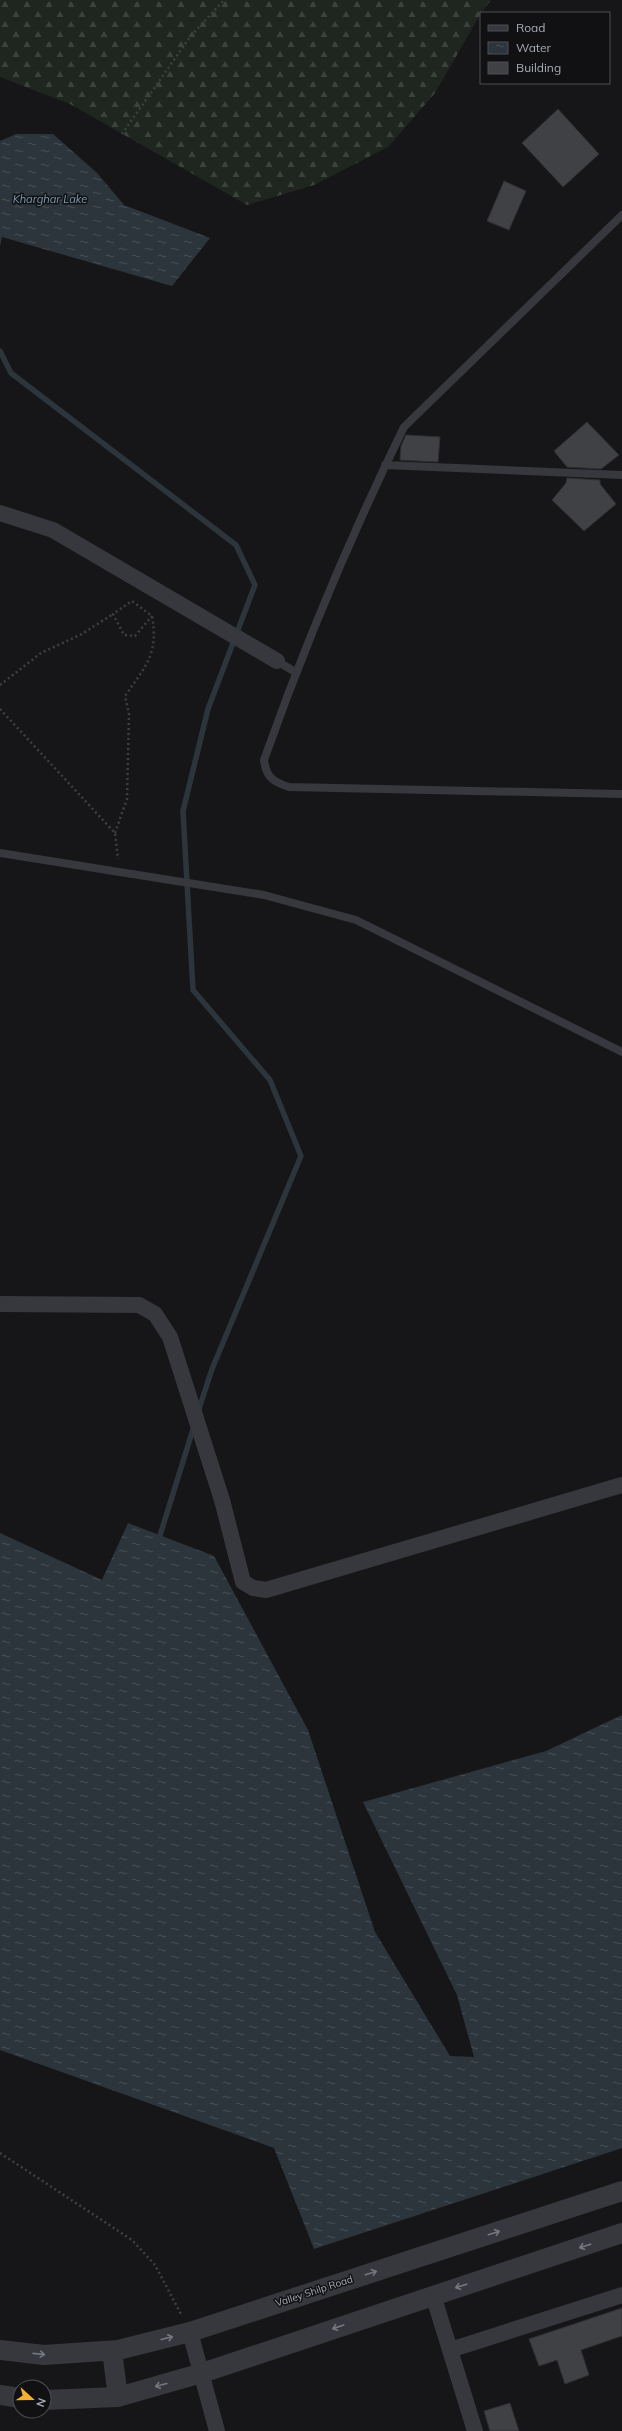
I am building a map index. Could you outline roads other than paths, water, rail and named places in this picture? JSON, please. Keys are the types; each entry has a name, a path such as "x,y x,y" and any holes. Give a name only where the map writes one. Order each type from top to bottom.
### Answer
{"street":[{"path":"0,513 53,530 276,661"},
{"path":"0,1304 139,1305 155,1314 170,1337 222,1500 243,1582 253,1588 266,1590 622,1485"},
{"name":"Valley Shilp Road","path":"0,2350 44,2355 112,2351 190,2332 622,2191"},
{"path":"52,2400 118,2396 202,2373 622,2233"},
{"path":"433,2295 475,2431"},
{"path":"450,2350 622,2295"},
{"path":"190,2332 217,2431"},
{"path":"112,2351 118,2396"},
{"path":"0,2395 12,2397"}],"lane":[{"path":"622,215 404,427 385,465 295,672 264,760 266,773 275,782 289,787 622,794"},
{"path":"385,465 622,474"},
{"path":"276,661 295,672"},
{"path":"0,853 264,894 356,920 622,1052"}],"water":[{"name":"Kharghar Lake","path":"16,134 53,134 97,173 124,205 210,238 172,286 2,237 0,246 0,141"},
{"path":"128,1523 214,1556 308,1730 375,1932 450,2056 474,2057 457,1995 363,1802 546,1751 622,1715 622,2148 314,2249 274,2148 0,2050 0,1533 102,1580"}],"waterway":[{"path":"0,351 11,373 236,545 255,585 208,709 183,811 193,990 270,1080 301,1156 212,1369 198,1412"},
{"path":"158,1542 194,1426"}]}
